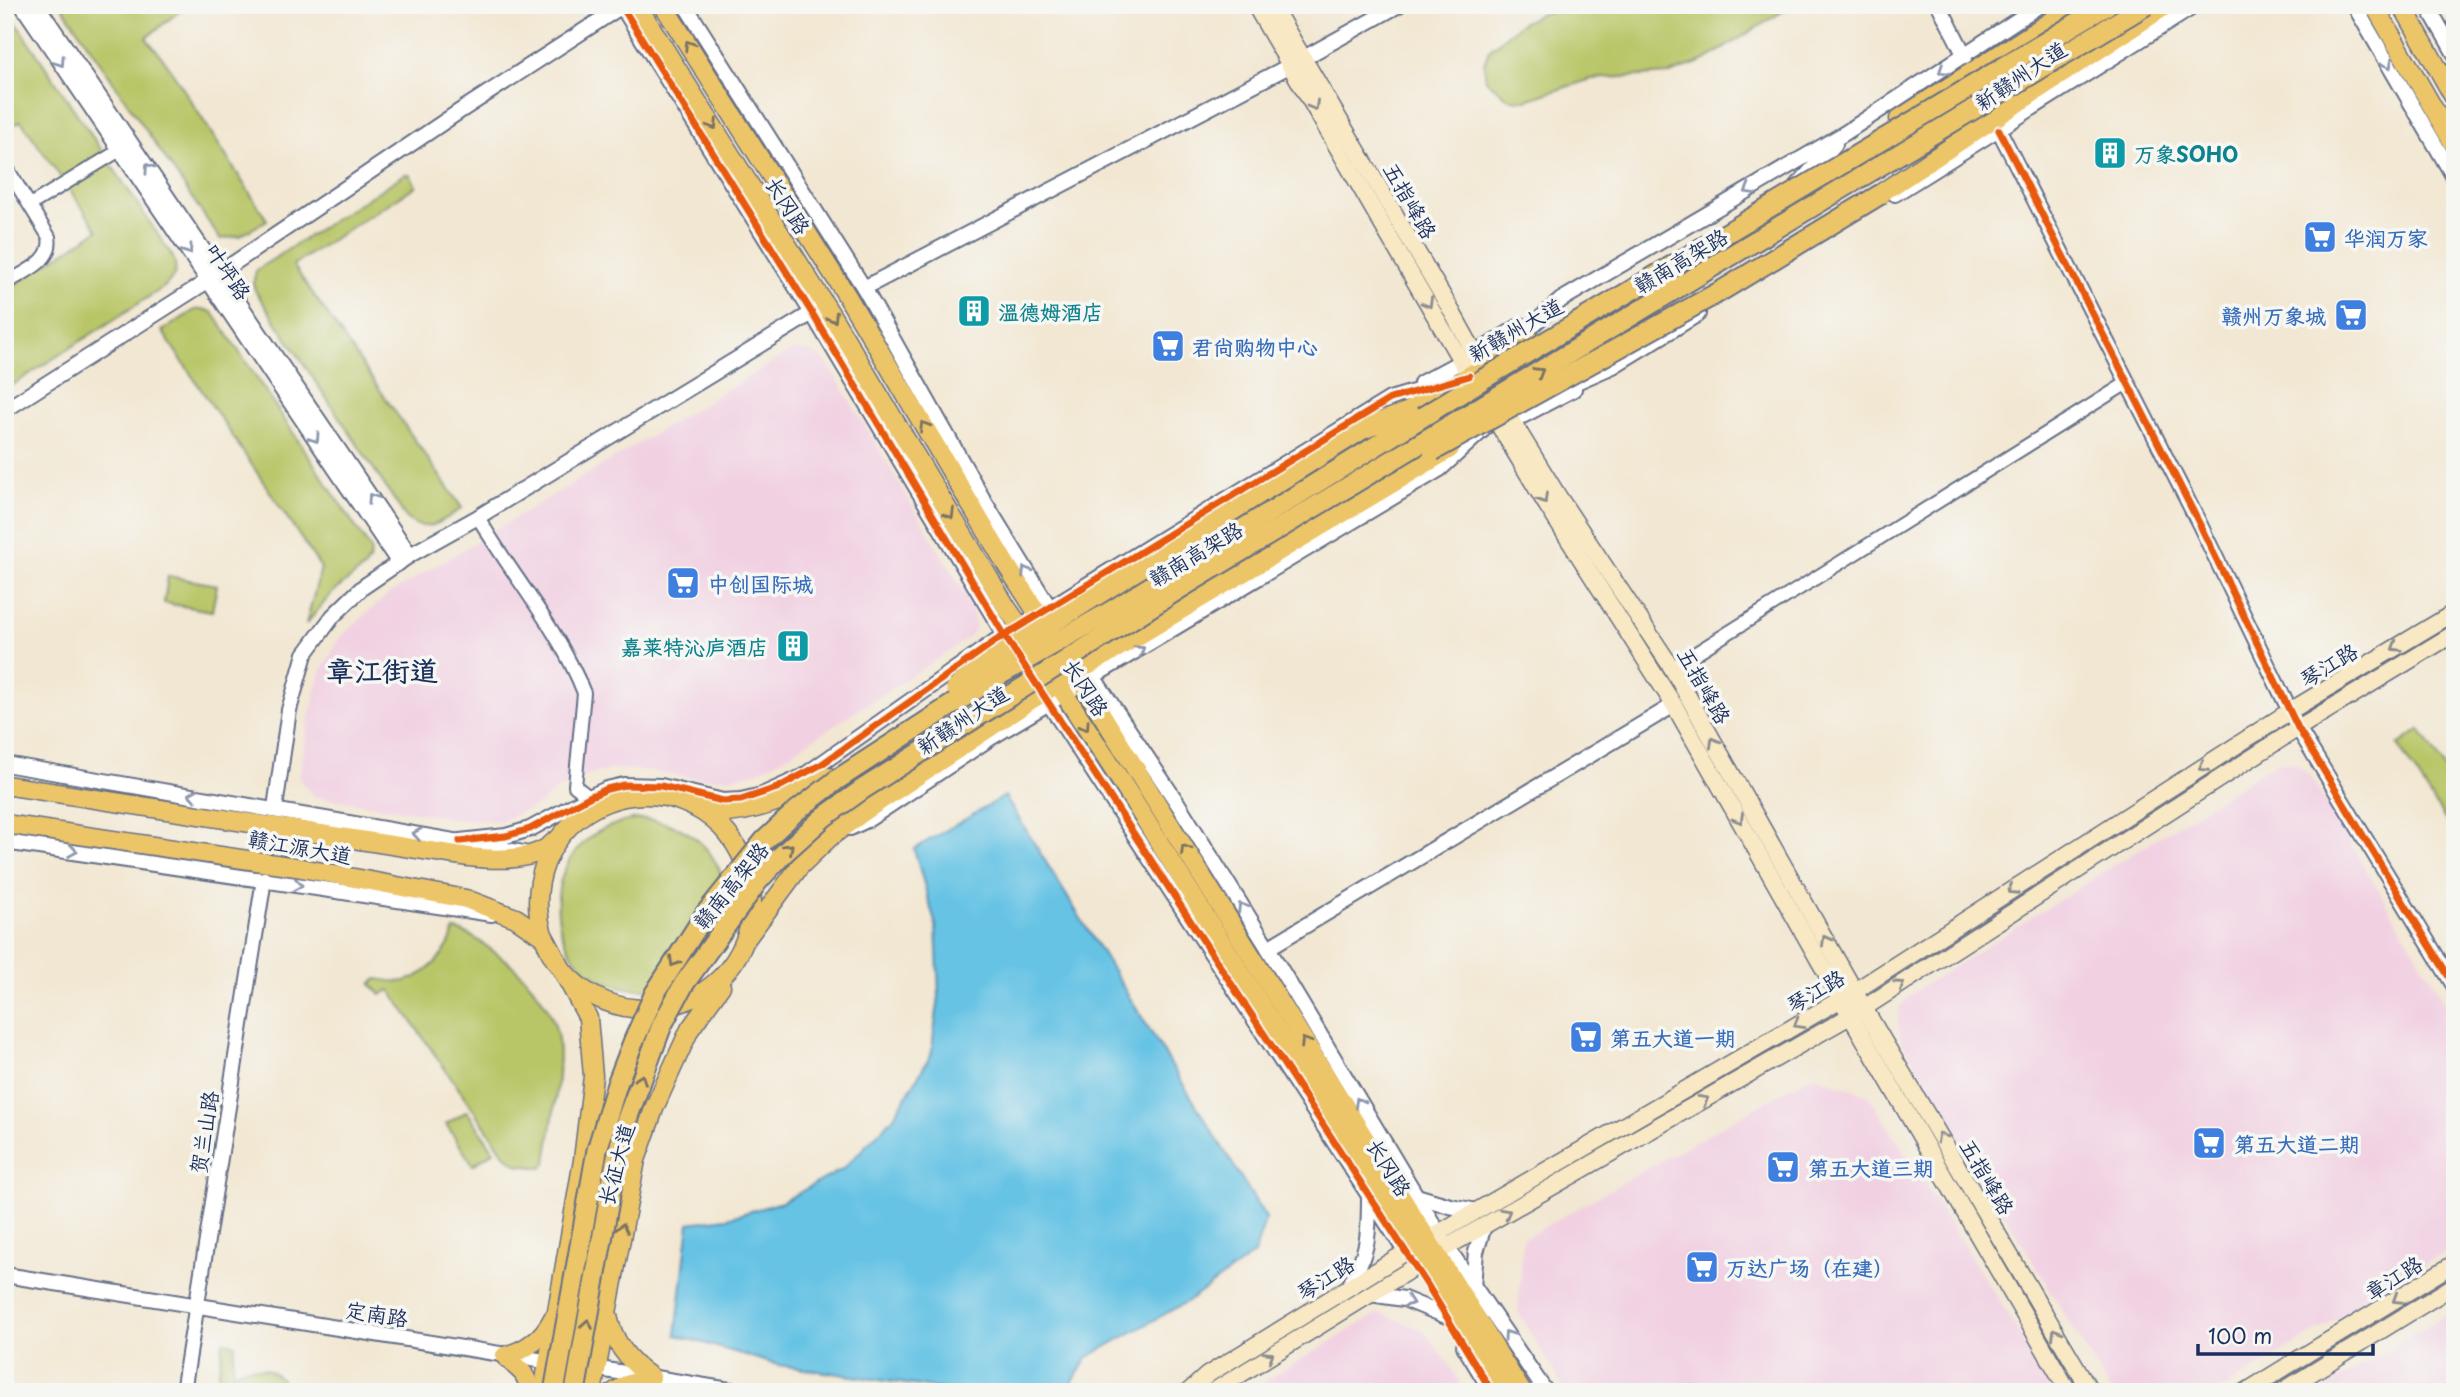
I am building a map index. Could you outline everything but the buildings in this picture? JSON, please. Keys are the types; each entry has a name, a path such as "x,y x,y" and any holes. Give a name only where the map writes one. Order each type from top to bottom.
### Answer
{"highway":[{"name":"赣南高架路","path":"554,1392 597,1150 617,1084 639,1028 655,993 681,950 764,841 795,813 838,779 984,684 1111,611 1485,378 2107,5"},
{"name":"赣南高架路","path":"575,1392 616,1161 627,1119 662,1025 684,984 758,881 824,817 863,789 1039,695 1180,589 2143,14"},
{"path":"1039,695 1184,597 1374,484 1721,290 1881,194"},
{"path":"838,779 990,662 1363,429 1408,412"}],"main road":[{"name":"长冈路","path":"637,5 830,313 1012,632 1033,646 1426,1250 1522,1392"},
{"name":"长冈路","path":"663,5 1085,675 1426,1250 1503,1392"},
{"name":"五指峰路","path":"1255,5 1297,62"},
{"name":"五指峰路","path":"1272,5 1297,62 1472,365 1848,995"},
{"name":"新赣州大道","path":"680,801 708,812 764,806 799,794 832,776 1017,655 1168,565 1408,412 1472,365 1798,184 2076,5"},
{"name":"新赣州大道","path":"746,939 794,874 830,837 1039,695 1062,690 1442,454 1504,420 1881,194 2143,14 2167,5"},
{"path":"2374,5 2455,146"},
{"path":"2402,5 2455,99"},
{"name":"五指峰路","path":"1504,420 1672,668 1848,995 2069,1392"},
{"name":"琴江路","path":"1188,1392 1207,1375 1348,1288 1426,1250 1848,995 2290,711 2455,612"},
{"name":"琴江路","path":"1480,1218 1857,1011 2298,728 2455,633"},
{"name":"赣江源大道","path":"5,785 469,857 501,859 547,850 575,821"},
{"path":"550,951 538,912 542,872 550,853 561,835 594,801 639,795 660,796 700,810 717,822 731,838 750,876 753,897 746,939"},
{"name":"赣江源大道","path":"5,824 348,877 466,899 516,918 544,938 561,968"},
{"name":"长征大道","path":"593,1392 636,1160 655,1106 690,1029 718,990 746,939"},
{"path":"561,968 575,982 599,998 627,1007 646,1009 666,1007 693,997 718,981 731,967"},
{"name":"长征大道","path":"543,1392 583,1160 593,1076 588,1018 561,968"},
{"name":"五指峰路","path":"1857,1011 2091,1392"},
{"name":"琴江路","path":"1212,1392 1370,1294 1426,1250"},
{"name":"章江路","path":"2245,1392 2455,1263"},
{"name":"章江路","path":"2281,1392 2455,1285"},
{"path":"533,1392 523,1373 505,1356 521,1351 541,1336 557,1305"},
{"path":"607,1310 613,1333 625,1354 651,1377"},
{"path":"614,1392 651,1377"}],"street":[{"name":"叶坪路","path":"22,5 120,150 214,276"},
{"name":"叶坪路","path":"37,5 214,276 404,559"},
{"path":"685,5 864,288 1044,612"},
{"path":"864,288 1297,62 1399,5"},
{"path":"1939,5 1965,56"},
{"path":"1492,1392 1446,1316 1413,1195 1268,948 1178,804 1085,675 1440,469 1504,420 1613,366 1999,130 2196,5"},
{"path":"2354,5 2455,179"},
{"path":"2427,5 2455,54"},
{"path":"5,410 214,276 621,6 1012,632 1017,655 1039,695 1368,1196 1426,1250 1473,1286 1546,1392"},
{"path":"460,841 506,836 530,829 594,801 607,789 642,785 676,788 723,802 761,795 802,777 1044,612 1390,399 1472,365 1561,300 1845,133 2040,6"},
{"path":"2090,70 2143,14"},
{"path":"1999,130 2200,524 2298,728 2454,984"},
{"path":"1798,184 1845,133"},
{"path":"30,205 120,150"},
{"path":"5,165 50,237 50,253 5,284"},
{"path":"275,808 289,710 305,654 333,616 363,587 404,559 478,517 812,313"},
{"path":"1672,668 2127,383"},
{"path":"478,517 561,645 584,693 575,786 594,801"},
{"path":"1268,948 1674,705"},
{"path":"5,764 532,854"},
{"path":"5,842 516,918"},
{"name":"贺兰山路","path":"183,1392 264,879"},
{"path":"1413,1195 1480,1218 1473,1286"},
{"path":"1348,1288 1359,1268 1369,1235 1368,1196"},
{"name":"定南路","path":"5,1275 743,1392"},
{"path":"1370,1294 1404,1299 1446,1316"}],"shaded area":[{"name":"中创国际城","path":"793,350 813,352 827,363 834,374 970,602 976,626 969,637 780,760 756,772 730,778 694,778 615,769 588,775 558,789 538,805 500,821 457,819 313,796 299,779 309,717 321,672 340,638 386,596"},
{"name":"第五大道二期","path":"2281,762 2297,764 2310,776 2455,1018 2455,1246 2218,1392 2111,1392 1901,1040 1899,1008 1911,994"},
{"name":"第五大道三期","path":"1813,1075 1868,1095 2057,1392 1566,1392 1518,1312 1523,1239"},
{"path":"2455,1309 2455,1392 2319,1392"},
{"path":"1379,1313 1423,1330 1466,1392 1247,1392"}],"green space":[{"path":"61,5 187,5 146,38 166,62 267,220 240,236 220,239"},
{"path":"1591,5 1798,5 1785,10 1705,60 1670,74 1591,79 1526,100 1509,99 1486,80 1484,63 1490,49 1520,24 1540,14"},
{"path":"5,14 14,20 173,257 176,267 173,277 164,287 5,390 5,291 98,230 21,121 5,129"},
{"path":"405,174 410,175 416,186 293,265 462,508 429,526 415,524 407,519 253,284 256,271 261,267"},
{"path":"195,310 212,312 216,317 371,550 365,567 332,593 306,624 321,568 162,331"},
{"path":"168,576 217,585 212,611 164,603"},
{"path":"2420,730 2450,776 2455,774 2455,835 2398,745"},
{"path":"642,819 678,828 705,847 722,876 727,912 678,981 663,987 636,989 602,980 577,961 562,934 558,904 563,874 579,848 605,828"},
{"path":"454,930 478,940 509,962 540,996 555,1026 559,1056 558,1074 546,1164 542,1168 518,1165 505,1155 390,990 381,995 371,984 377,979 405,981 421,974 443,954"},
{"path":"467,1111 494,1151 473,1165 446,1124"},
{"path":"223,1342 235,1344 232,1373 249,1368 265,1369 279,1377 289,1392 275,1392 264,1383 252,1380 241,1383 230,1392 216,1392"}],"water":[{"path":"1005,796 1266,1218 1254,1254 1192,1299 1088,1357 1066,1392 961,1392 778,1365 676,1335 689,1223 727,1218 782,1202 843,1169 893,1118 931,1055 939,996 936,926 914,849"}],"cycle path":[{"path":"621,5 812,313 1005,636 1428,1286 1492,1392"},
{"path":"1999,130 2200,525 2298,728 2455,987"},
{"path":"460,841 506,836 530,829 589,797 624,785 661,786 723,801 741,800 777,788 822,764 994,642 1390,399 1469,376"}],"place":[{"name":"万象SOHO","path":"2110,153"},
{"name":"华润万家","path":"2320,237"},
{"name":"温德姆酒店","path":"974,311"},
{"name":"赣州万象城","path":"2351,315"},
{"name":"君尚购物中心","path":"1168,346"},
{"name":"中创国际城","path":"683,583"},
{"name":"嘉莱特沁庐酒店","path":"793,646"},
{"name":"第五大道一期","path":"1586,1037"},
{"name":"第五大道二期","path":"2209,1143"},
{"name":"第五大道三期","path":"1783,1167"},
{"name":"万达广场（在建）","path":"1702,1267"}],"district":[{"name":"章江街道","path":"382,669"}]}
